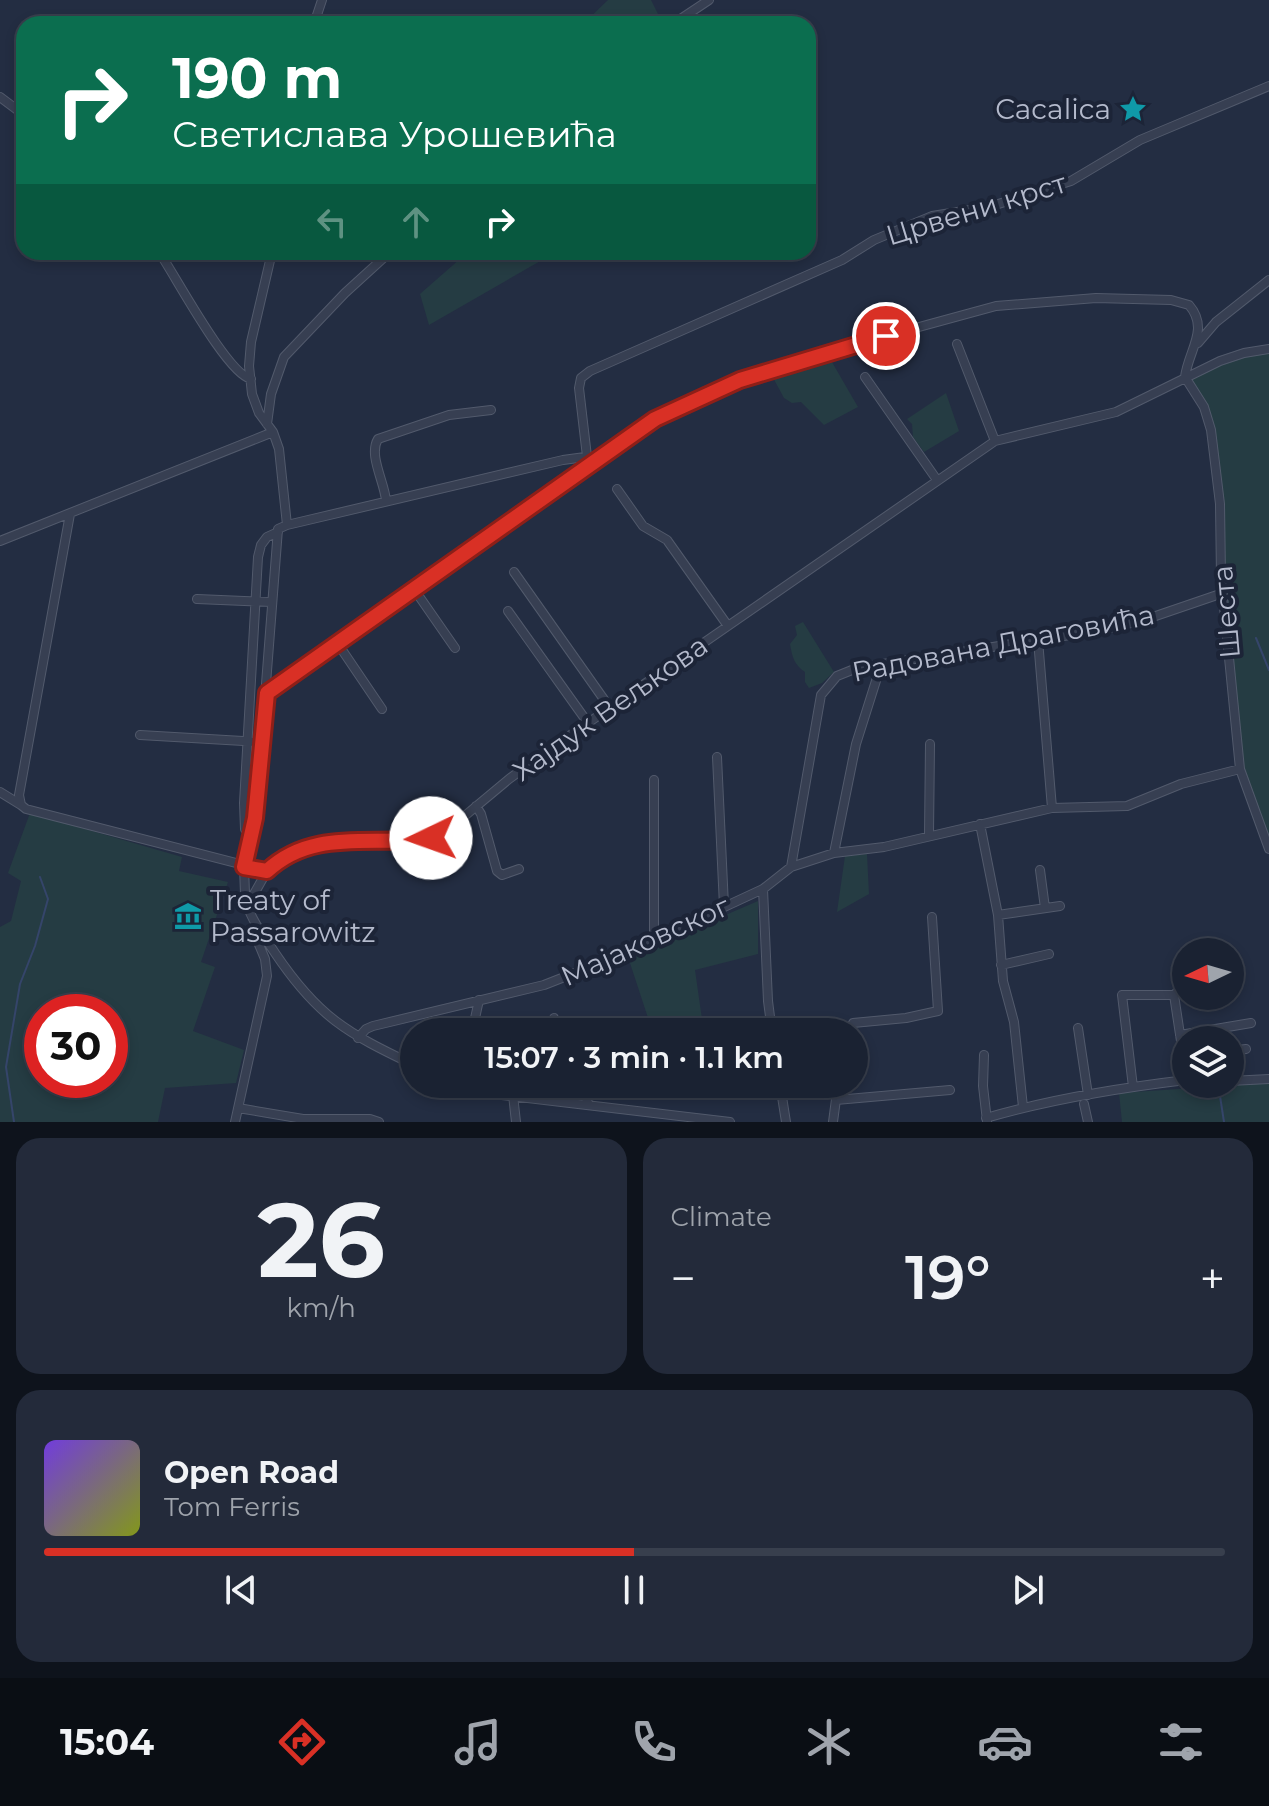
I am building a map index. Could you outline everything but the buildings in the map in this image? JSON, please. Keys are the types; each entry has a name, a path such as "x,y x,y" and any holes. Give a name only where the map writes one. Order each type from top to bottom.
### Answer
{"street":[{"path":"685,16 709,0"},
{"name":"Црвени крст","path":"586,461 587,440 579,388 581,378 590,371 842,260 874,240 914,223 932,216 989,207 1071,181 1140,140 1269,86"},
{"path":"164,260 208,332 240,373 251,379"},
{"path":"270,260 251,342 251,379 259,413 273,432 282,464 287,525"},
{"path":"267,424 271,394 284,357 381,260"},
{"path":"1196,345 1216,322 1269,280"},
{"path":"267,693 586,461 655,419 729,384 928,323 996,306 1096,298 1178,301 1189,305 1200,324 1185,377"},
{"path":"957,344 995,441"},
{"name":"Хајдук Вељкова","path":"250,901 267,871 282,858 313,845 337,840 417,840 443,834 509,779 995,441 1116,412 1232,357 1269,349"},
{"path":"865,377 937,480"},
{"name":"Шеста","path":"1185,377 1204,407 1211,430 1220,504 1223,593 1240,769 1269,849"},
{"path":"386,501 374,449 378,439 449,415 491,410"},
{"path":"0,541 273,432"},
{"path":"250,836 244,822 254,601 261,545 267,537 287,525 386,501 576,457 586,461"},
{"path":"617,489 643,526 667,540 728,626"},
{"path":"21,805 19,795 70,514"},
{"path":"278,532 267,693 255,818 244,867 245,894 258,928 303,993 332,1020 358,1038 400,1058"},
{"path":"514,572 610,708"},
{"path":"414,589 455,648"},
{"name":"Радована Драговића","path":"791,867 821,695 832,680 843,672 1144,620 1223,593"},
{"path":"197,599 271,602"},
{"path":"508,611 588,723"},
{"path":"1038,640 1052,808"},
{"path":"338,644 382,709"},
{"path":"834,853 856,744 881,665"},
{"path":"140,735 262,742"},
{"path":"929,835 930,744"},
{"path":"717,757 724,906"},
{"name":"Мајаковског","path":"358,1038 373,1026 544,985 623,954 763,889 791,867 834,853 884,847 1052,808 1127,806 1181,784 1240,769"},
{"path":"654,780 654,938"},
{"path":"0,792 26,809 267,871"},
{"path":"476,806 497,871 502,875 519,869"},
{"path":"980,824 998,915 1001,965 1014,1022 1023,1107"},
{"path":"1040,870 1045,908"},
{"path":"763,889 770,1018"},
{"path":"998,915 1060,906"},
{"path":"868,1022 938,1011 932,917"},
{"path":"235,1122 267,976 265,959 255,935 258,928"},
{"path":"1001,965 1049,954"},
{"path":"1133,1087 1122,995 1172,995"},
{"path":"475,1018 479,1000"},
{"path":"1233,1026 1251,1023"},
{"path":"1078,1028 1088,1122"},
{"path":"984,1055 986,1120 1023,1107 1086,1100 1172,1080"},
{"path":"1244,1080 1269,1079"},
{"path":"833,1122 836,1100 950,1090"},
{"path":"513,1098 516,1122"},
{"path":"536,1098 702,1121 730,1122"},
{"path":"586,1098 589,1105"},
{"path":"782,1098 786,1122"},
{"path":"238,1108 303,1119 379,1121"}],"shaded area":[{"path":"608,0 651,0 659,16 591,16"},
{"path":"459,260 542,260 429,325 420,294"},
{"path":"1269,349 1269,849 1245,786 1231,680 1220,504 1205,410 1187,382 1220,361"},
{"path":"829,357 858,407 824,425 801,402 792,403 784,398 771,374"},
{"path":"946,393 959,431 924,452 913,437 912,424 907,419"},
{"path":"803,622 834,672 822,683 809,688 805,682 805,672 794,660 790,644 797,635 795,626"},
{"path":"30,813 182,857 179,871 228,882 201,962 215,967 193,1031 244,1050 236,1083 165,1088 158,1122 0,1122 0,927 11,921 21,881 8,873"},
{"path":"867,854 869,894 837,912 845,856"},
{"path":"758,901 758,954 695,970 702,1018 648,1018 628,957"},
{"path":"1269,1083 1269,1122 1122,1122 1119,1093 1172,1089 1172,1098 1244,1098 1244,1085"}],"waterway":[{"path":"1256,638 1269,670"},
{"path":"14,1122 6,1067 20,984 48,899 40,877"},
{"path":"1220,1098 1224,1122"}],"place":[{"name":"Cacalica","path":"1133,109"},
{"name":"Treaty of Passarowitz","path":"188,916"}],"route":[{"path":"431,838 337,840 298,850 267,871 244,867 255,818 267,693 655,419 740,380 886,336"}]}
